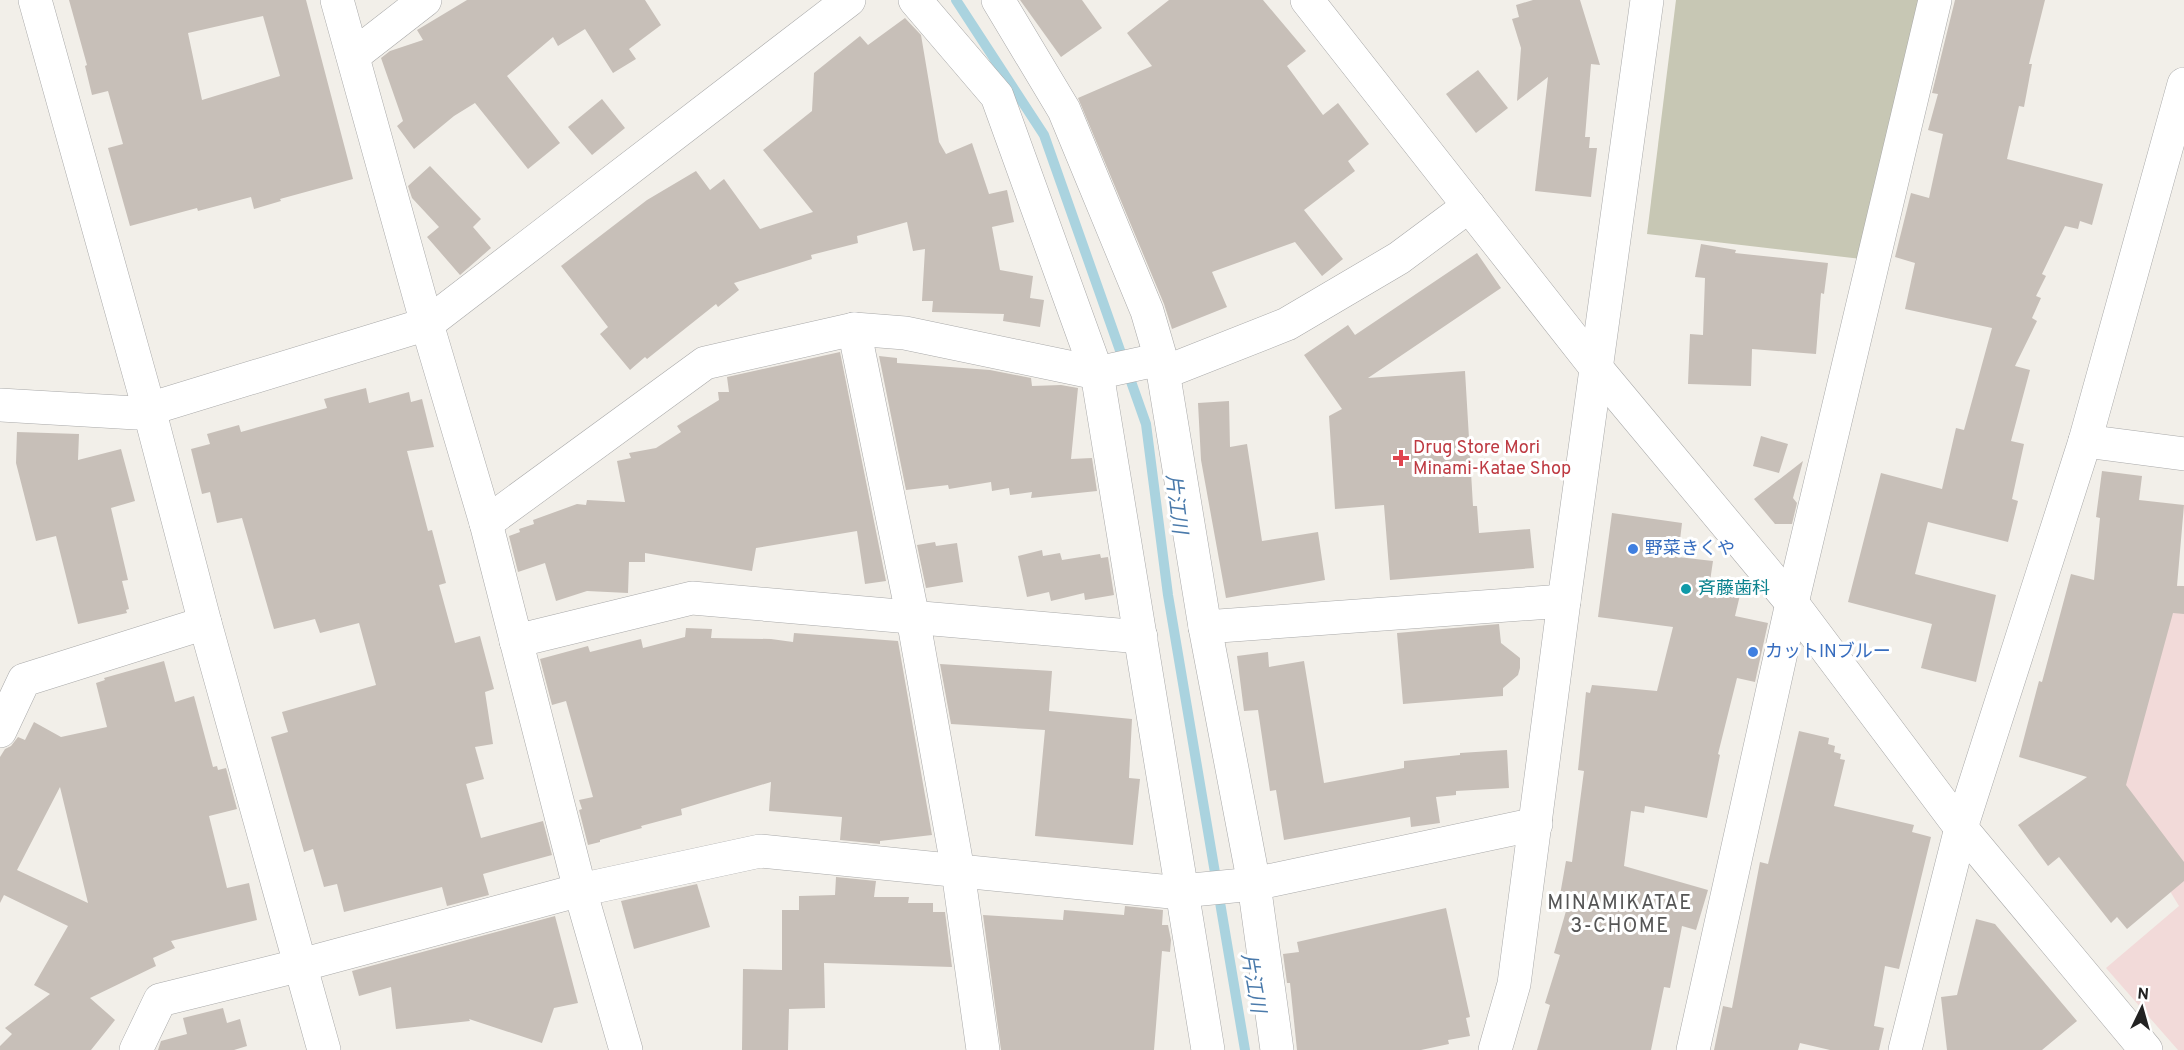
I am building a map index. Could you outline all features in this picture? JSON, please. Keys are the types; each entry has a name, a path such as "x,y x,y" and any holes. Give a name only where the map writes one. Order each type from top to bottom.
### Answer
{"street":[{"path":"35,0 324,1050"},
{"path":"337,0 427,324 486,523 580,890 626,1050"},
{"path":"353,56 425,0"},
{"path":"0,405 136,413 427,324 849,0"},
{"path":"915,0 997,96 1097,373 1208,1050"},
{"path":"998,0 1065,110 1147,312 1162,366 1205,627 1254,884 1277,1050"},
{"path":"1307,0 1598,369 1792,603 1961,828 2146,1050"},
{"path":"1495,1050 1514,984 1647,0"},
{"path":"1693,1050 1792,603 1935,0"},
{"path":"1905,1050 1961,828 2085,441 2184,84"},
{"path":"486,523 705,363 854,329 905,333 1097,373 1162,366 1287,324 1399,258 1469,206"},
{"path":"854,329 913,618 958,871 983,1050"},
{"path":"2085,441 2184,454"},
{"path":"516,641 692,598 1141,638"},
{"path":"1205,627 1564,601"},
{"path":"0,731 24,680 205,623"},
{"path":"135,1050 160,1000 301,965 580,890 760,851 1171,892 1254,884 1536,824"}],"shaded area":[{"path":"1676,0 1924,0 1870,260 1647,234"},
{"path":"2166,585 2184,586 2184,1050 2178,1050 2106,968 2179,906 2111,794"}],"building":[{"path":"69,0 306,0 353,179 280,199 281,201 254,209 251,197 198,211 197,208 130,226 108,148 123,144 108,91 92,95 85,66 87,65","holes":["263,16 280,76 202,100 188,33"]},
{"path":"467,0 645,0 661,25 629,49 636,59 613,73 585,29 558,46 553,37 507,76 560,143 528,169 475,103 454,116 414,149 397,126 403,121 381,58 390,51 423,40 417,30"},
{"path":"1020,0 1082,0 1102,28 1061,57"},
{"path":"1169,0 1263,0 1306,51 1287,66 1323,115 1338,103 1369,144 1348,161 1355,171 1304,210 1343,259 1322,276 1295,242 1212,272 1227,307 1172,329 1164,304 1078,98 1152,66 1127,33"},
{"path":"1533,0 1580,0 1600,65 1591,64 1585,137 1590,137 1589,148 1597,148 1591,197 1535,191 1548,77 1517,101 1521,48 1512,19 1519,17 1516,5"},
{"path":"1955,0 2045,0 2029,64 2032,64 2024,107 2019,106 2007,159 2103,184 2092,225 2080,221 2078,229 2065,226 2042,274 2046,276 2036,296 2041,298 2032,318 2037,321 2015,366 2030,370 2011,441 2024,444 2012,499 2018,501 2008,542 1928,522 1915,574 1996,595 1976,682 1921,668 1932,624 1848,602 1881,473 1942,489 1956,428 1964,430 1992,328 1905,309 1915,263 1895,257 1911,193 1929,198 1943,134 1928,130 1938,94 1932,93"},
{"path":"905,18 921,35 939,142 946,154 972,143 989,194 1007,190 1014,222 992,227 1000,270 1033,276 1030,298 1044,300 1040,327 1003,321 1004,314 932,312 933,301 922,301 925,249 913,251 907,222 857,236 858,243 811,255 812,259 734,283 739,290 718,307 716,304 630,370 600,334 608,327 561,266 647,200 696,171 710,190 724,179 760,229 813,212 763,150 812,111 814,73 860,36 868,45"},
{"path":"1478,70 1508,108 1476,133 1446,94"},
{"path":"602,99 625,128 592,155 568,127"},
{"path":"430,166 481,219 473,227 491,248 460,275 427,237 439,227 412,198 408,186"},
{"path":"1701,244 1736,250 1735,253 1828,263 1824,294 1821,293 1816,354 1752,349 1751,386 1688,384 1690,334 1703,335 1705,278 1695,277"},
{"path":"1477,253 1501,288 1368,378 1465,371 1473,506 1477,506 1479,533 1530,529 1534,568 1390,580 1384,505 1335,509 1329,416 1342,409 1304,355 1348,325 1355,335"},
{"path":"840,352 886,581 865,584 857,531 756,548 752,571 645,553 645,562 629,562 628,593 587,591 556,601 545,563 518,572 509,536 520,532 519,529 534,524 533,520 577,504 586,505 587,500 625,502 617,461 631,458 629,453 656,448 681,432 677,426 719,400 718,392 729,392 727,377"},
{"path":"879,356 897,358 897,363 990,370 1031,378 1032,386 1061,385 1078,388 1071,459 1092,458 1097,491 1031,498 1032,492 1010,495 1009,488 992,491 991,482 949,489 948,485 906,490"},
{"path":"366,388 369,403 409,392 411,402 422,399 434,447 407,451 428,531 432,530 446,583 439,585 455,643 480,636 494,689 485,692 493,744 475,747 484,779 466,784 481,838 543,821 552,855 483,874 489,895 447,906 442,887 344,912 337,884 324,887 313,849 304,852 271,737 288,732 282,712 376,685 359,623 320,633 315,619 274,629 242,518 217,523 210,492 202,494 191,449 210,444 207,434 239,425 241,432 327,408 324,399"},
{"path":"1229,401 1230,447 1247,444 1262,541 1318,532 1325,580 1226,598 1201,460 1198,403"},
{"path":"17,432 79,434 78,460 121,449 135,501 111,508 128,580 122,581 129,609 126,610 127,613 78,624 56,536 36,541 16,463"},
{"path":"1761,436 1788,444 1779,473 1753,466"},
{"path":"1803,461 1793,498 1797,503 1792,524 1775,524 1754,499"},
{"path":"2102,471 2142,476 2139,500 2184,505 2177,586 2184,586 2184,614 2173,613 2126,785 2184,862 2184,881 2127,929 2117,917 2111,923 2059,857 2048,866 2018,825 2087,777 2019,757 2071,574 2094,580 2100,518 2096,517"},
{"path":"1612,513 1682,523 1678,557 1713,561 1709,588 1740,595 1735,616 1768,623 1755,682 1737,678 1718,754 1720,755 1707,818 1645,806 1644,813 1631,811 1624,866 1708,890 1696,930 1682,926 1670,988 1664,987 1651,1050 1537,1050 1550,1005 1545,1003 1560,955 1554,953 1570,897 1560,895 1566,861 1572,862 1584,771 1578,770 1586,692 1590,693 1592,685 1657,691 1673,627 1598,617"},
{"path":"935,542 936,546 957,543 963,582 926,588 917,545"},
{"path":"1042,550 1043,556 1060,553 1062,560 1100,554 1101,558 1108,557 1114,595 1085,600 1084,593 1051,601 1049,592 1027,597 1018,556"},
{"path":"1499,624 1501,643 1520,658 1518,675 1503,688 1503,696 1403,704 1397,633"},
{"path":"686,628 712,629 711,638 771,639 793,642 794,633 898,641 932,835 880,841 880,844 840,840 842,817 769,811 771,782 681,809 682,815 641,826 642,828 588,845 579,810 582,809 579,800 593,797 566,701 552,705 540,659 588,646 590,652 641,639 643,648 685,637"},
{"path":"1268,652 1269,667 1304,661 1324,783 1404,768 1404,761 1460,755 1460,753 1507,750 1509,788 1456,791 1456,795 1436,797 1440,823 1411,827 1410,817 1284,840 1276,790 1270,791 1258,710 1244,711 1237,656"},
{"path":"164,661 175,702 194,696 213,767 217,766 218,770 226,768 237,809 209,816 227,888 249,883 257,920 171,941 175,948 153,958 156,966 90,998 115,1020 91,1050 0,1050 0,1046 12,1034 5,1028 50,994 34,985 68,926 4,895 0,903 0,757 18,737 25,740 34,722 61,737 107,727 96,683 105,680 104,678","holes":["60,787 88,903 17,870"]},
{"path":"940,664 1052,671 1049,711 1132,719 1129,778 1140,779 1133,845 1035,836 1045,730 951,724"},
{"path":"1799,731 1829,738 1828,744 1835,746 1834,752 1841,754 1840,759 1845,760 1834,806 1914,825 1912,832 1931,837 1899,969 1885,966 1874,1026 1884,1028 1879,1050 1830,1050 1800,1043 1798,1050 1714,1050 1723,1006 1732,1008 1760,862 1768,864"},
{"path":"836,877 876,881 874,897 909,897 908,903 933,903 933,912 945,912 952,967 824,963 825,1008 789,1009 788,1050 742,1050 743,969 782,970 782,910 799,910 799,896 835,895"},
{"path":"697,884 710,927 634,949 621,901"},
{"path":"1125,906 1163,910 1162,925 1168,925 1171,940 1170,952 1162,951 1154,1050 1001,1050 983,915 1063,920 1064,910 1124,915"},
{"path":"1446,908 1470,1017 1466,1018 1470,1036 1448,1040 1449,1044 1421,1050 1297,1050 1290,983 1287,983 1283,954 1299,952 1297,942"},
{"path":"555,916 578,1003 554,1008 542,1043 469,1019 470,1021 396,1029 391,987 359,996 352,971"},
{"path":"1976,919 1995,924 2077,1021 2042,1050 1947,1050 1941,997 1957,995"},
{"path":"223,1008 227,1023 240,1019 247,1046 234,1050 158,1050 161,1041 187,1034 183,1018"}],"waterway":[{"name":"片江川","path":"956,0 1044,135 1146,424 1168,595 1245,1050"}],"place":[{"name":"Drug Store Mori Minami-Katae Shop","path":"1401,458"},
{"name":"野菜きくや","path":"1633,549"},
{"name":"斉藤歯科","path":"1686,589"},
{"name":"カットINブルー","path":"1753,652"}],"district":[{"name":"MINAMIKATAE 3-CHOME","path":"1620,916"}]}
